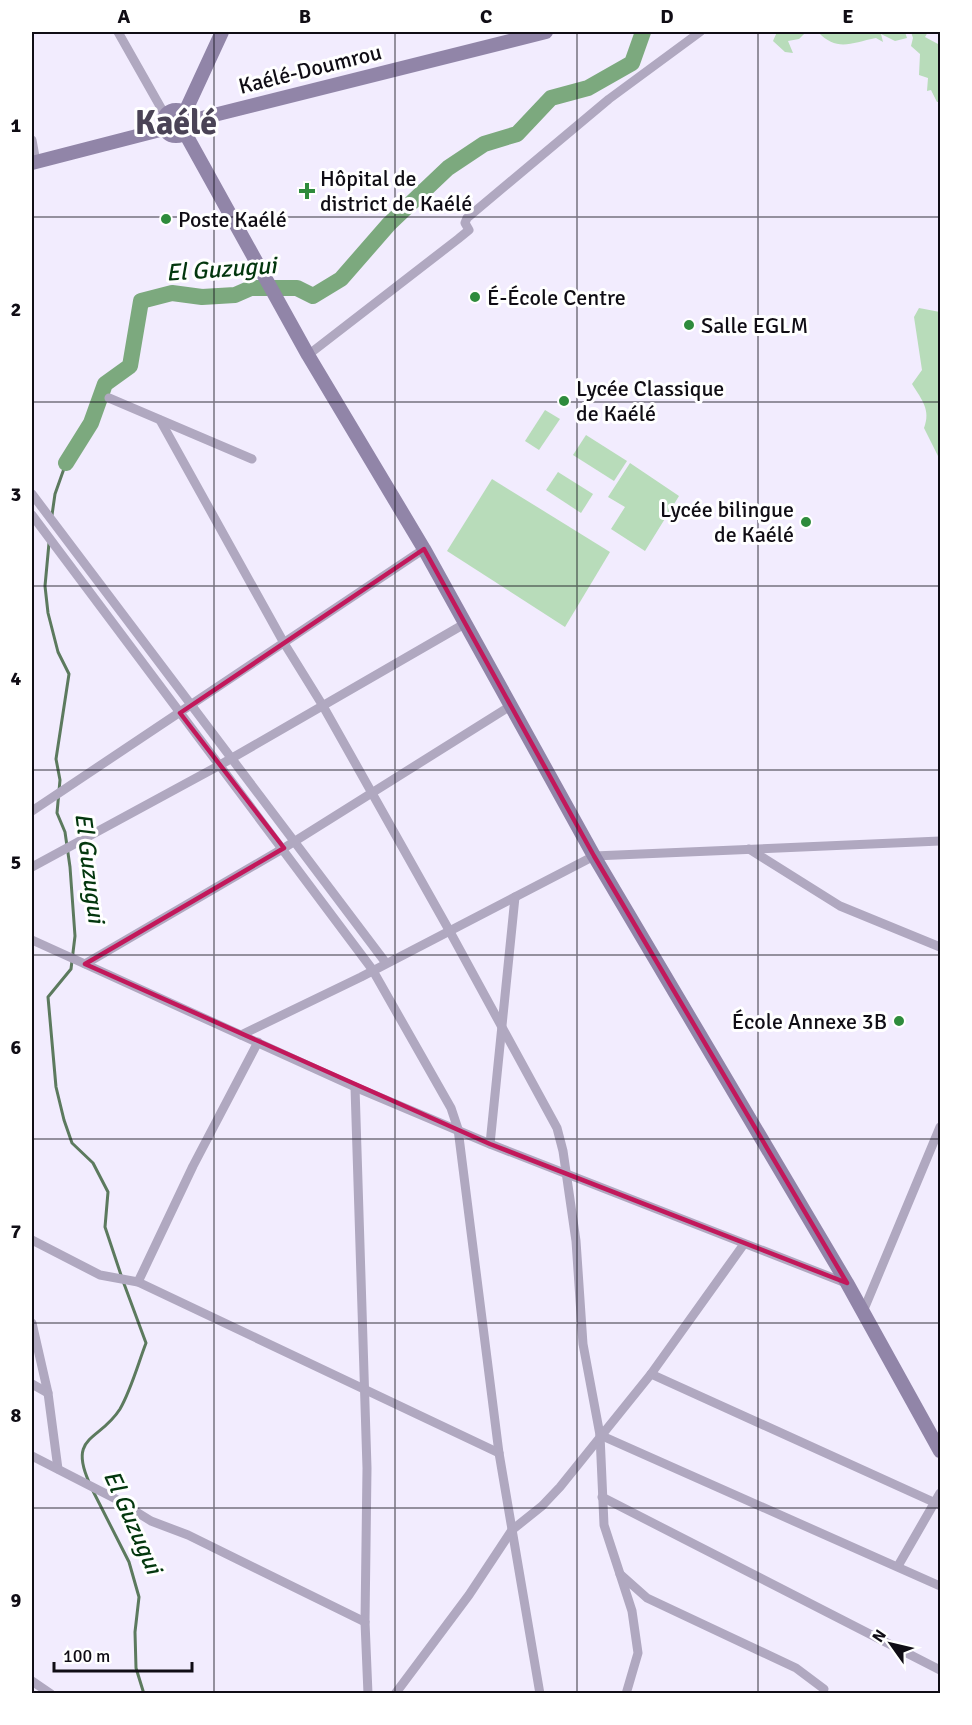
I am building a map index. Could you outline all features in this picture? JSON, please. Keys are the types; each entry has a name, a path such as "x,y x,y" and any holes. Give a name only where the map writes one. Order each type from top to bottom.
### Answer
{"main road":[{"path":"165,122 174,136 186,122 222,32"},
{"name":"Kaélé-Doumrou","path":"34,162 165,122 174,110 186,122 546,32"},
{"path":"186,122 270,287 308,355 424,549 594,856 847,1283 862,1314 940,1451"}],"street":[{"path":"118,32 165,122"},
{"path":"308,355 469,230 465,221 467,218 609,99 700,32"},
{"path":"32,140 34,162"},
{"path":"109,398 252,459"},
{"path":"160,420 284,643 323,706 449,930 557,1128 576,1241 583,1344 600,1434 604,1525 632,1611 638,1653 626,1694"},
{"path":"32,494 386,963"},
{"path":"32,515 284,848 372,969 442,1091 458,1129 500,1454 540,1694"},
{"path":"32,811 191,707 424,549"},
{"path":"32,867 220,765 466,623"},
{"path":"85,964 284,848 512,705"},
{"path":"241,1035 594,856 940,841"},
{"path":"749,849 840,906 940,947"},
{"path":"490,1144 515,897"},
{"path":"32,940 355,1087 490,1144 847,1283"},
{"path":"138,1282 193,1166 258,1042"},
{"path":"355,1087 367,1468 365,1622 368,1694"},
{"path":"862,1314 940,1127"},
{"path":"32,1240 100,1275 138,1282 500,1454"},
{"path":"395,1694 469,1595 512,1530 542,1506 560,1487 600,1434 651,1374 744,1244"},
{"path":"32,1323 48,1392 58,1469"},
{"path":"651,1374 937,1505"},
{"path":"32,1384 48,1392"},
{"path":"600,1434 940,1586"},
{"path":"32,1456 114,1498 151,1521 195,1539 365,1622"},
{"path":"898,1566 937,1505 940,1493"},
{"path":"602,1497 940,1670"},
{"path":"620,1574 647,1598 796,1668 824,1689"},
{"path":"32,1681 51,1694"}],"highlighted area":[{"path":"424,549 594,856 847,1283 490,1144 85,964 284,848 180,713"}],"green space":[{"path":"777,32 806,32 799,39 788,41 793,53 785,52 773,41"},
{"path":"818,32 905,32 907,38 895,41 881,34 883,42 876,38 852,44 838,44"},
{"path":"911,32 928,32 925,37 938,44 940,102 937,102 931,90 927,91 928,78 919,75 920,54 911,46 913,38"},
{"path":"919,308 940,312 940,460 924,428 926,410 912,384 922,370 914,317"},
{"path":"545,410 560,419 539,450 525,441"},
{"path":"586,435 627,461 614,481 573,455"},
{"path":"630,463 679,496 645,551 611,529 625,507 608,497"},
{"path":"558,472 593,494 581,513 546,490"},
{"path":"492,479 610,552 565,627 447,551"}],"waterway":[{"name":"El Guzugui","path":"66,463 91,423 105,384 130,366 141,301 172,293 202,297 235,295 251,288 297,288 313,296 341,279 389,224 448,168 484,144 517,134 551,98 588,88 632,63 643,32"},
{"name":"El Guzugui","path":"52,515 55,494 66,463"},
{"name":"El Guzugui","path":"49,543 45,586 48,613 58,652 69,674 56,759 60,780 57,813 65,832 75,936 71,969 48,997 56,1087 72,1143 93,1163 108,1192 105,1227 121,1275"},
{"name":"El Guzugui","path":"89,1482 83,1467 84,1447 120,1409 146,1343 123,1281"},
{"name":"El Guzugui","path":"93,1491 129,1562 139,1597 135,1632 136,1668 144,1694"}],"place":[{"name":"Hôpital de district de Kaélé","path":"307,191"},
{"name":"Poste Kaélé","path":"166,219"},
{"name":"É-École Centre","path":"475,297"},
{"name":"Salle EGLM","path":"689,325"},
{"name":"Lycée Classique de Kaélé","path":"564,401"},
{"name":"Lycée bilingue de Kaélé","path":"806,522"},
{"name":"École Annexe 3B","path":"899,1021"}],"district":[{"name":"Kaélé","path":"176,123"}]}
